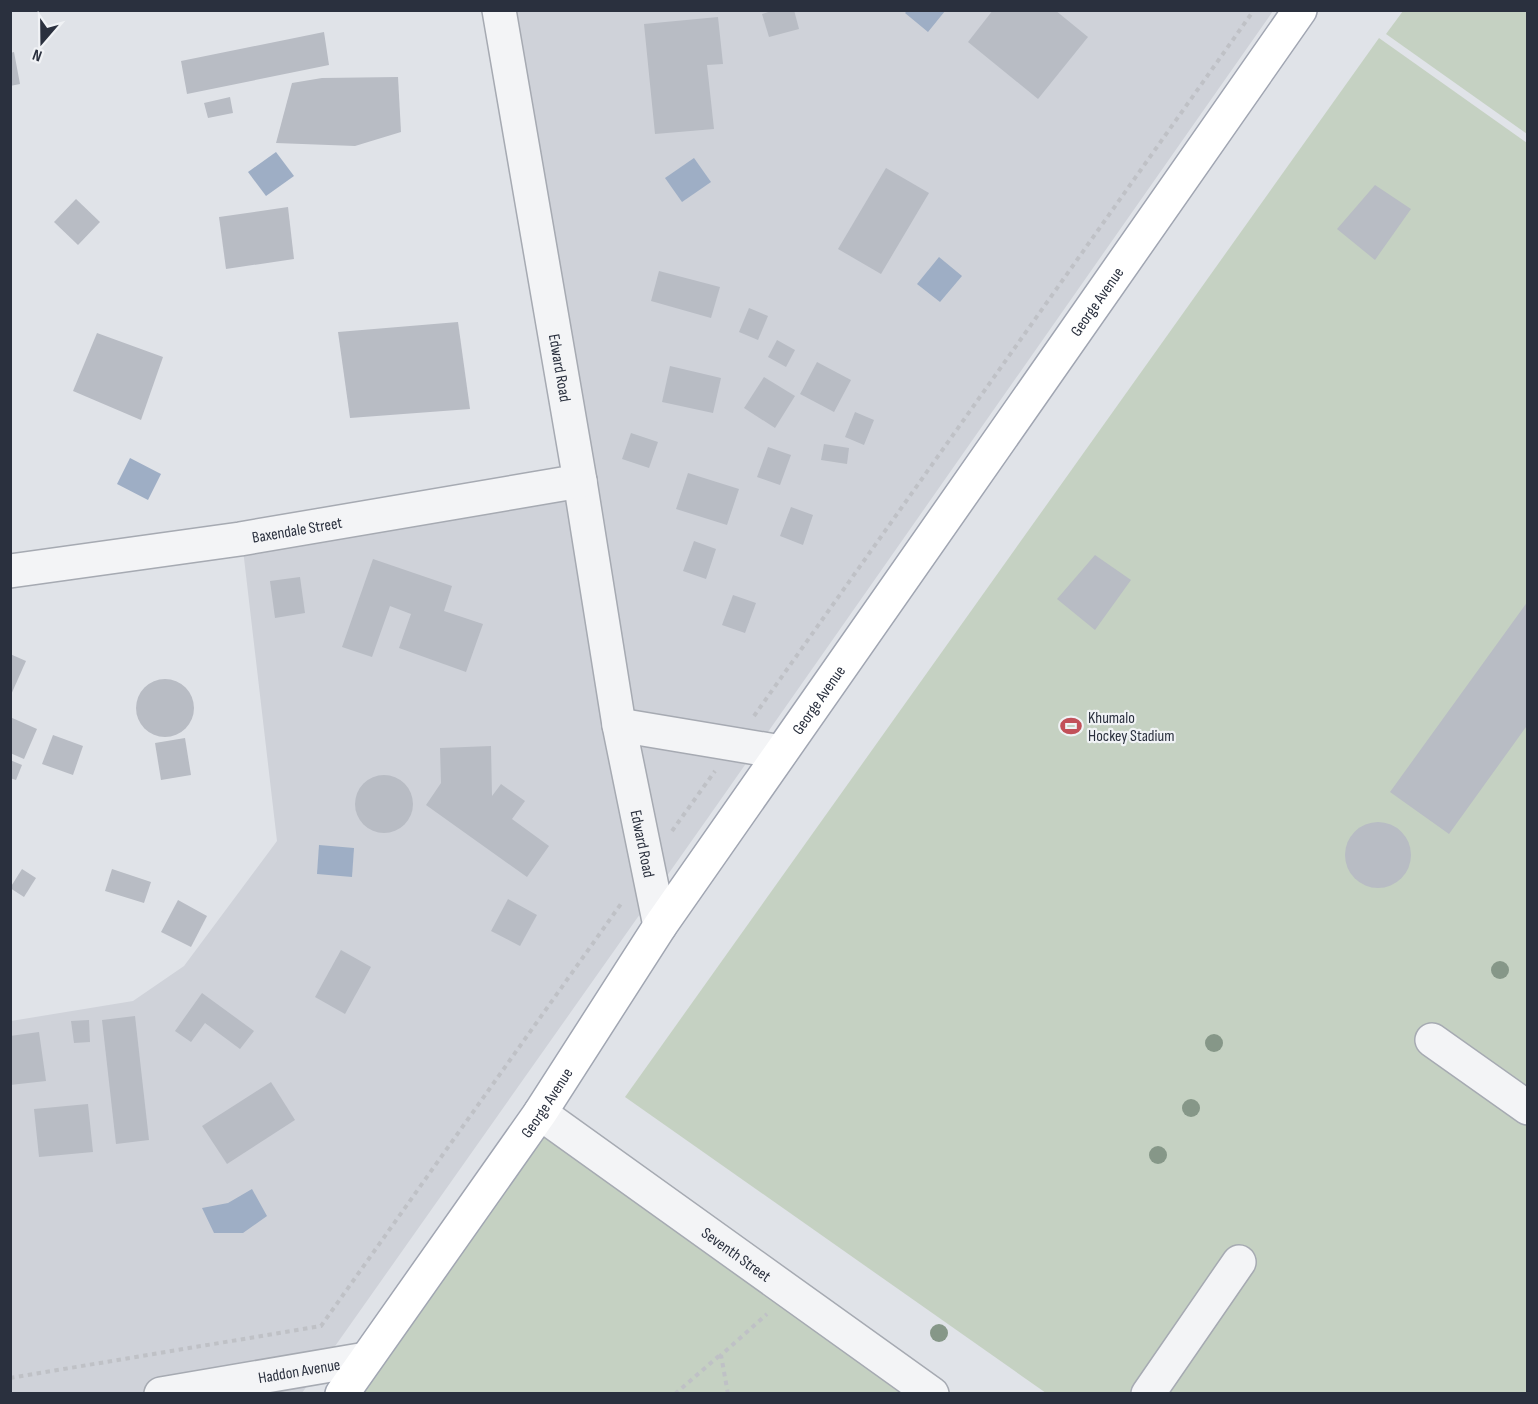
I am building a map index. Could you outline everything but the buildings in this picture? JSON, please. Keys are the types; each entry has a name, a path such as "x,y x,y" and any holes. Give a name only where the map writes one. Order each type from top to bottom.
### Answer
{"main road":[{"name":"George Avenue","path":"342,1394 540,1113 660,926 1300,10"}],"street":[{"name":"Edward Road","path":"499,10 580,481 619,725 660,926"},
{"name":"Baxendale Street","path":"10,571 240,539 580,481"},
{"path":"619,725 781,752"},
{"path":"1432,1040 1527,1108"},
{"name":"Seventh Street","path":"540,1113 932,1394"},
{"path":"1149,1394 1239,1262"},
{"name":"Haddon Avenue","path":"161,1394 366,1359"}],"path":[{"path":"10,1378 321,1326 1254,10"},
{"path":"675,1394 792,1293"},
{"path":"721,1355 728,1394"}],"shaded area":[{"path":"504,11 1273,11 302,1393 11,1394 11,1021 133,1001 184,966 277,841 242,541 584,483"}],"green space":[{"path":"1403,11 1527,11 1527,134 1386,34"},
{"name":"Khumalo Hockey Stadium","path":"1379,38 1527,143 1527,1393 1046,1393 625,1097"},
{"path":"540,1113 937,1394 350,1394"}],"water":[{"path":"907,11 945,11 928,32 905,13"},
{"path":"276,152 294,176 266,196 248,172"},
{"path":"694,158 711,182 682,202 665,178"},
{"path":"939,257 962,276 940,302 917,284"},
{"path":"130,458 161,474 148,500 117,484"},
{"path":"319,845 354,848 352,877 317,874"},
{"path":"252,1189 267,1216 243,1233 214,1233 202,1208 228,1203"}],"place":[{"name":"Khumalo Hockey Stadium","path":"1071,726"}]}
